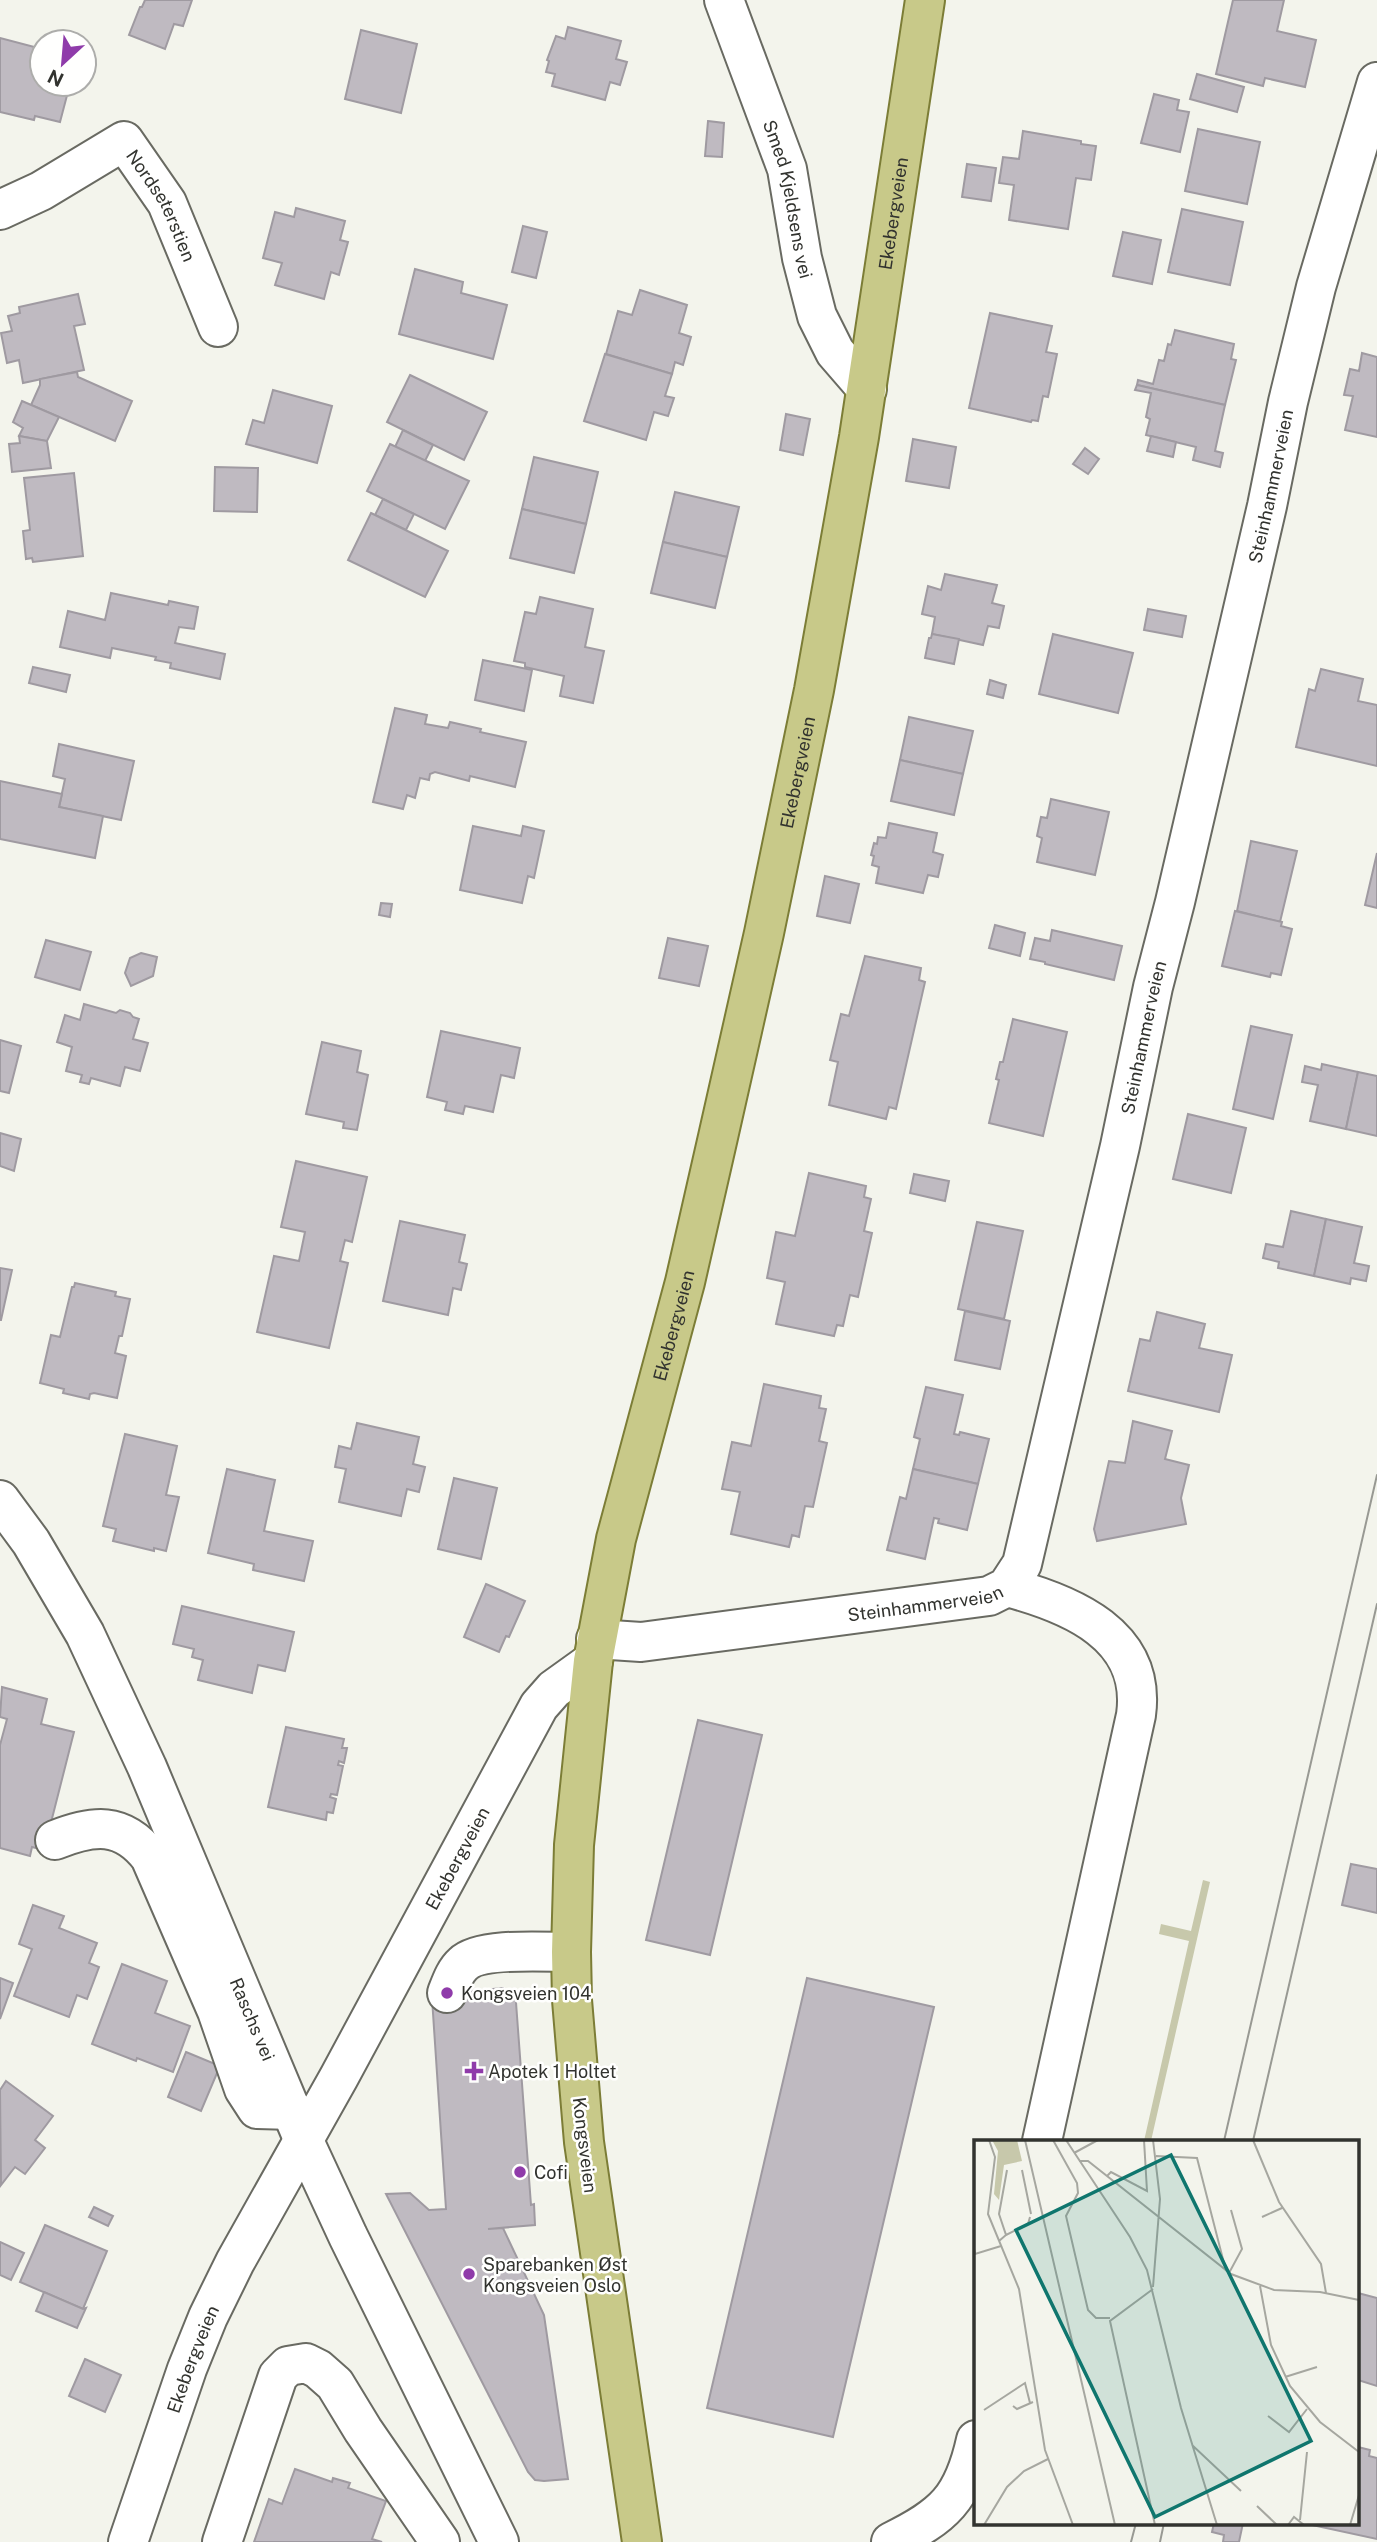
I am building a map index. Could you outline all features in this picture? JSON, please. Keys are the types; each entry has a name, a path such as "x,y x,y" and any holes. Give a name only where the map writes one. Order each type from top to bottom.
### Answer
{"main road":[{"name":"Ekebergveien","path":"595,1650 616,1539 685,1282 764,933 814,690 867,389 925,0"},
{"name":"Kongsveien","path":"595,1650 577,1801 570,1952 584,2142 642,2542"}],"street":[{"name":"Smed Kjeldsens vei","path":"724,0 788,169 802,258 817,316 835,352 867,389"},
{"name":"Steinhammerveien","path":"595,1650 989,1596 1007,1587 1022,1564 1297,363 1377,82"},
{"name":"Nordseterstien","path":"0,210 41,191 124,141 167,204 218,327"},
{"name":"Raschs vei","path":"4,1519 31,1542 85,1634 147,1767 298,2126 348,2236 499,2542"},
{"path":"1007,1587 1049,1600 1098,1626 1128,1655 1137,1689 1136,1715 1042,2140"},
{"name":"Ekebergveien","path":"128,2542 171,2411 208,2317 298,2126 539,1706 595,1650"},
{"path":"55,1840 80,1830 100,1827 122,1834 141,1846 150,1857 217,2011 244,2089 257,2109 298,2126"},
{"path":"447,1993 461,1965 470,1958 570,1952"},
{"path":"222,2542 278,2376 288,2366 306,2363 318,2369 335,2384 363,2430 440,2542"},
{"path":"891,2542 926,2524 948,2505 967,2475 974,2448"}],"green space":[{"path":"1203,1880 1210,1882 1151,2140 1144,2140 1189,1941 1159,1934 1161,1924 1191,1931"}],"building":[{"path":"145,0 192,0 183,26 174,24 165,49 129,35"},
{"path":"1233,0 1284,0 1277,31 1316,40 1305,87 1265,78 1263,86 1216,74"},
{"path":"568,27 621,41 616,59 627,62 620,85 610,82 605,100 552,86 555,74 546,72 547,60 556,36 565,39"},
{"path":"361,30 417,44 401,113 345,99"},
{"path":"0,38 28,45 28,98 66,98 60,122 35,116 34,120 0,112"},
{"path":"1197,74 1244,87 1237,112 1190,99"},
{"path":"1154,94 1179,100 1177,110 1189,112 1180,152 1141,143"},
{"path":"708,121 724,123 722,157 705,156"},
{"path":"1198,129 1260,142 1247,204 1185,191"},
{"path":"1023,131 1096,146 1091,180 1076,178 1068,229 1009,220 1014,185 999,183 1003,157 1019,159"},
{"path":"967,164 996,168 991,201 962,197"},
{"path":"296,208 345,221 340,240 348,242 339,275 331,272 324,299 275,285 282,263 263,258 275,212 294,217"},
{"path":"1182,209 1243,222 1230,285 1168,272"},
{"path":"523,226 547,232 536,278 512,272"},
{"path":"1123,232 1161,240 1152,284 1113,276"},
{"path":"415,269 463,282 461,293 507,305 493,359 399,334"},
{"path":"640,290 687,305 679,333 691,337 683,365 675,362 672,374 606,354 618,311 632,315"},
{"path":"78,294 85,324 74,326 84,370 23,383 19,360 7,363 1,333 12,331 8,316 20,313 19,307"},
{"path":"990,313 1052,326 1046,352 1057,354 1048,397 1043,396 1038,421 1031,422 969,408"},
{"path":"1175,330 1234,344 1231,359 1236,360 1225,405 1137,385 1138,380 1153,384 1159,360 1164,361"},
{"path":"1362,353 1377,357 1377,437 1345,430 1353,396 1344,395 1350,369 1359,371"},
{"path":"605,354 672,374 665,396 674,398 668,416 654,412 646,440 584,421"},
{"path":"77,372 78,377 132,401 115,441 31,405 40,379"},
{"path":"410,375 487,412 464,460 387,422"},
{"path":"1137,385 1225,405 1215,451 1223,453 1220,467 1193,460 1196,447 1146,435 1150,419 1146,417 1151,393 1135,390"},
{"path":"273,390 332,406 317,463 246,444 253,420 264,423"},
{"path":"22,401 59,417 47,441 19,436 23,428 13,422"},
{"path":"786,414 810,419 803,455 780,450"},
{"path":"403,430 433,445 425,461 395,447"},
{"path":"19,436 47,441 51,468 12,472 9,444 20,443"},
{"path":"1151,436 1176,442 1173,457 1147,451"},
{"path":"913,439 956,447 949,488 906,481"},
{"path":"390,444 469,481 445,529 367,491"},
{"path":"1085,448 1099,459 1088,474 1073,464"},
{"path":"534,457 598,472 586,524 522,509"},
{"path":"215,467 258,468 257,512 214,511"},
{"path":"74,473 83,556 33,562 32,558 26,559 23,531 30,530 24,478"},
{"path":"675,492 739,507 727,557 663,542"},
{"path":"383,499 414,514 406,530 375,515"},
{"path":"522,509 586,524 574,573 510,558"},
{"path":"371,513 448,551 425,597 348,560"},
{"path":"663,542 727,557 715,608 651,593"},
{"path":"945,574 997,585 992,603 1004,606 999,628 988,626 983,645 932,634 935,617 922,614 928,586 941,590"},
{"path":"111,593 168,605 169,601 198,607 194,629 179,627 175,643 225,654 220,679 170,668 171,663 155,660 156,657 112,648 110,658 60,647 68,611 105,620"},
{"path":"540,597 593,609 585,647 604,651 593,703 560,696 564,676 525,667 525,663 514,661 525,612 536,614"},
{"path":"1148,609 1186,616 1182,637 1144,630"},
{"path":"932,634 959,639 954,664 925,658"},
{"path":"1053,634 1133,653 1118,713 1039,694"},
{"path":"483,660 532,670 524,711 475,700"},
{"path":"33,667 70,675 66,692 29,683"},
{"path":"1321,669 1363,679 1358,701 1377,705 1377,766 1296,747 1309,689 1315,691"},
{"path":"990,680 1006,685 1003,698 987,694"},
{"path":"395,708 427,715 425,724 448,728 450,722 526,742 515,787 470,776 469,781 435,772 430,774 429,780 420,778 415,798 407,795 403,809 373,802"},
{"path":"909,717 973,731 963,774 900,760"},
{"path":"59,744 134,761 121,820 59,807 65,779 53,776"},
{"path":"900,760 963,774 954,815 891,801"},
{"path":"0,781 62,794 59,807 103,816 95,858 0,839"},
{"path":"1051,799 1109,812 1095,875 1037,862 1042,838 1037,836 1041,817 1047,818"},
{"path":"889,823 937,833 933,852 943,855 938,877 928,875 923,893 876,883 879,867 872,865 874,856 871,855 878,837 886,838"},
{"path":"473,826 521,836 523,826 544,831 534,878 528,876 522,903 460,890"},
{"path":"1251,841 1297,851 1280,922 1237,911"},
{"path":"1377,853 1377,908 1365,905"},
{"path":"825,876 859,884 850,923 817,916"},
{"path":"381,903 392,904 390,917 379,915"},
{"path":"1235,911 1282,922 1281,926 1292,929 1281,975 1271,973 1270,977 1222,966"},
{"path":"995,925 1025,933 1020,956 989,948"},
{"path":"1052,930 1122,946 1114,980 1030,959 1035,938 1050,941"},
{"path":"668,938 708,946 699,986 659,978"},
{"path":"46,940 91,952 80,990 35,977"},
{"path":"141,953 157,957 153,976 131,986 125,973 130,958"},
{"path":"865,956 921,968 919,980 925,982 896,1109 889,1107 886,1119 829,1105 838,1062 830,1060 841,1014 849,1016"},
{"path":"84,1004 116,1013 120,1010 139,1019 133,1039 148,1043 140,1071 125,1067 120,1086 91,1078 89,1084 80,1082 82,1075 66,1071 72,1047 57,1042 65,1015 80,1020"},
{"path":"1013,1019 1067,1032 1043,1136 989,1123 999,1080 996,1079 1000,1062 1003,1062"},
{"path":"1251,1026 1292,1035 1273,1119 1233,1109"},
{"path":"441,1031 520,1048 514,1078 501,1075 493,1112 465,1106 463,1114 445,1110 447,1102 427,1097"},
{"path":"0,1040 21,1046 9,1093 0,1091"},
{"path":"322,1042 361,1051 357,1072 368,1075 357,1130 343,1128 344,1122 306,1114"},
{"path":"1322,1064 1358,1072 1346,1129 1310,1121 1318,1085 1302,1082 1305,1066 1321,1070"},
{"path":"1358,1072 1377,1076 1377,1136 1346,1129"},
{"path":"1188,1114 1246,1128 1231,1193 1173,1179"},
{"path":"0,1133 21,1139 14,1171 0,1166"},
{"path":"296,1161 367,1177 352,1242 345,1240 340,1261 348,1263 329,1348 257,1332 274,1256 299,1261 305,1232 281,1227"},
{"path":"809,1173 866,1186 864,1197 871,1199 864,1231 872,1233 858,1297 850,1295 843,1326 837,1325 834,1336 776,1324 785,1282 767,1278 776,1232 795,1236"},
{"path":"914,1174 949,1181 945,1201 910,1193"},
{"path":"1291,1211 1326,1219 1314,1276 1278,1268 1279,1262 1263,1258 1266,1244 1283,1247"},
{"path":"1326,1219 1362,1227 1354,1263 1369,1266 1366,1281 1351,1278 1350,1284 1314,1276"},
{"path":"400,1221 465,1235 459,1262 467,1264 461,1290 453,1288 448,1315 383,1301"},
{"path":"977,1222 1023,1231 1004,1319 958,1309"},
{"path":"0,1268 12,1270 1,1320 0,1320"},
{"path":"75,1283 116,1292 115,1296 130,1299 122,1336 119,1336 115,1353 126,1356 117,1398 94,1393 90,1394 89,1399 63,1393 64,1389 40,1383 51,1335 60,1337"},
{"path":"965,1311 1010,1321 1000,1369 955,1360"},
{"path":"1157,1312 1205,1324 1199,1348 1232,1355 1219,1412 1128,1391 1140,1339 1150,1341"},
{"path":"764,1384 821,1396 819,1408 826,1409 819,1441 827,1443 813,1507 805,1506 799,1537 792,1535 789,1547 731,1534 740,1492 722,1489 732,1442 751,1446"},
{"path":"926,1387 963,1395 954,1434 959,1435 960,1432 989,1439 978,1484 913,1469 920,1439 914,1437"},
{"path":"1133,1421 1172,1431 1165,1459 1189,1465 1181,1498 1186,1524 1097,1541 1094,1529 1109,1461 1125,1463"},
{"path":"357,1423 419,1437 413,1464 425,1467 419,1492 407,1489 401,1516 339,1502 346,1469 335,1467 339,1446 351,1449"},
{"path":"125,1434 177,1446 166,1495 179,1497 166,1551 154,1548 154,1551 113,1541 116,1529 103,1526"},
{"path":"227,1469 275,1480 264,1531 313,1541 304,1581 253,1570 254,1564 208,1553"},
{"path":"913,1469 978,1484 967,1530 938,1523 939,1519 934,1518 925,1559 887,1550 900,1497 906,1499"},
{"path":"454,1478 497,1488 481,1559 438,1549"},
{"path":"486,1584 525,1601 499,1652 464,1637"},
{"path":"182,1606 294,1632 285,1671 258,1665 252,1693 198,1680 203,1660 192,1657 194,1649 173,1644"},
{"path":"2,1687 47,1699 41,1724 74,1732 44,1850 32,1847 30,1856 0,1848 0,1745 7,1719 0,1717"},
{"path":"698,1720 762,1735 710,1955 646,1940"},
{"path":"286,1727 344,1739 342,1748 347,1748 344,1763 339,1761 338,1765 343,1766 337,1795 331,1794 330,1797 336,1799 333,1813 327,1812 326,1820 268,1807"},
{"path":"1351,1864 1377,1869 1377,1913 1342,1905"},
{"path":"33,1905 64,1916 59,1928 97,1943 89,1963 99,1967 87,1999 77,1995 69,2017 14,1996 32,1949 19,1944"},
{"path":"122,1964 167,1981 155,2013 190,2026 173,2072 92,2044"},
{"path":"0,1978 13,1983 0,2019"},
{"path":"807,1978 934,2007 833,2437 707,2408"},
{"path":"515,1989 531,2205 534,2204 535,2225 488,2229 503,2228 544,2315 568,2479 535,2480 528,2472 386,2194 410,2193 429,2210 446,2209 432,1998 447,1993"},
{"path":"186,2052 220,2066 201,2111 168,2097"},
{"path":"6,2081 53,2116 35,2140 45,2148 25,2174 15,2167 1,2185 0,2090"},
{"path":"94,2207 113,2216 108,2226 89,2217"},
{"path":"45,2225 107,2251 83,2309 20,2282"},
{"path":"0,2242 24,2253 11,2280 0,2275"},
{"path":"44,2292 86,2308 77,2328 36,2311"},
{"path":"1360,2294 1377,2298 1377,2386 1360,2381"},
{"path":"85,2359 121,2375 105,2412 69,2396"},
{"path":"1360,2448 1370,2450 1369,2456 1377,2458 1377,2539 1308,2524 1360,2524"},
{"path":"295,2469 332,2482 333,2478 350,2483 348,2488 386,2501 372,2539 382,2542 254,2542 269,2499 282,2504"},
{"path":"1214,2524 1243,2524 1239,2542 1223,2542 1224,2535 1212,2532"}],"tram line":[{"path":"1224,2140 1377,1475"},
{"path":"1253,2140 1377,1604"},
{"path":"1131,2542 1136,2524"},
{"path":"1160,2542 1164,2524"}],"place":[{"name":"Kongsveien 104","path":"447,1993"},
{"name":"Apotek 1 Holtet","path":"474,2071"},
{"name":"Cofi","path":"520,2172"},
{"name":"Sparebanken Øst Kongsveien Oslo","path":"469,2274"}]}
